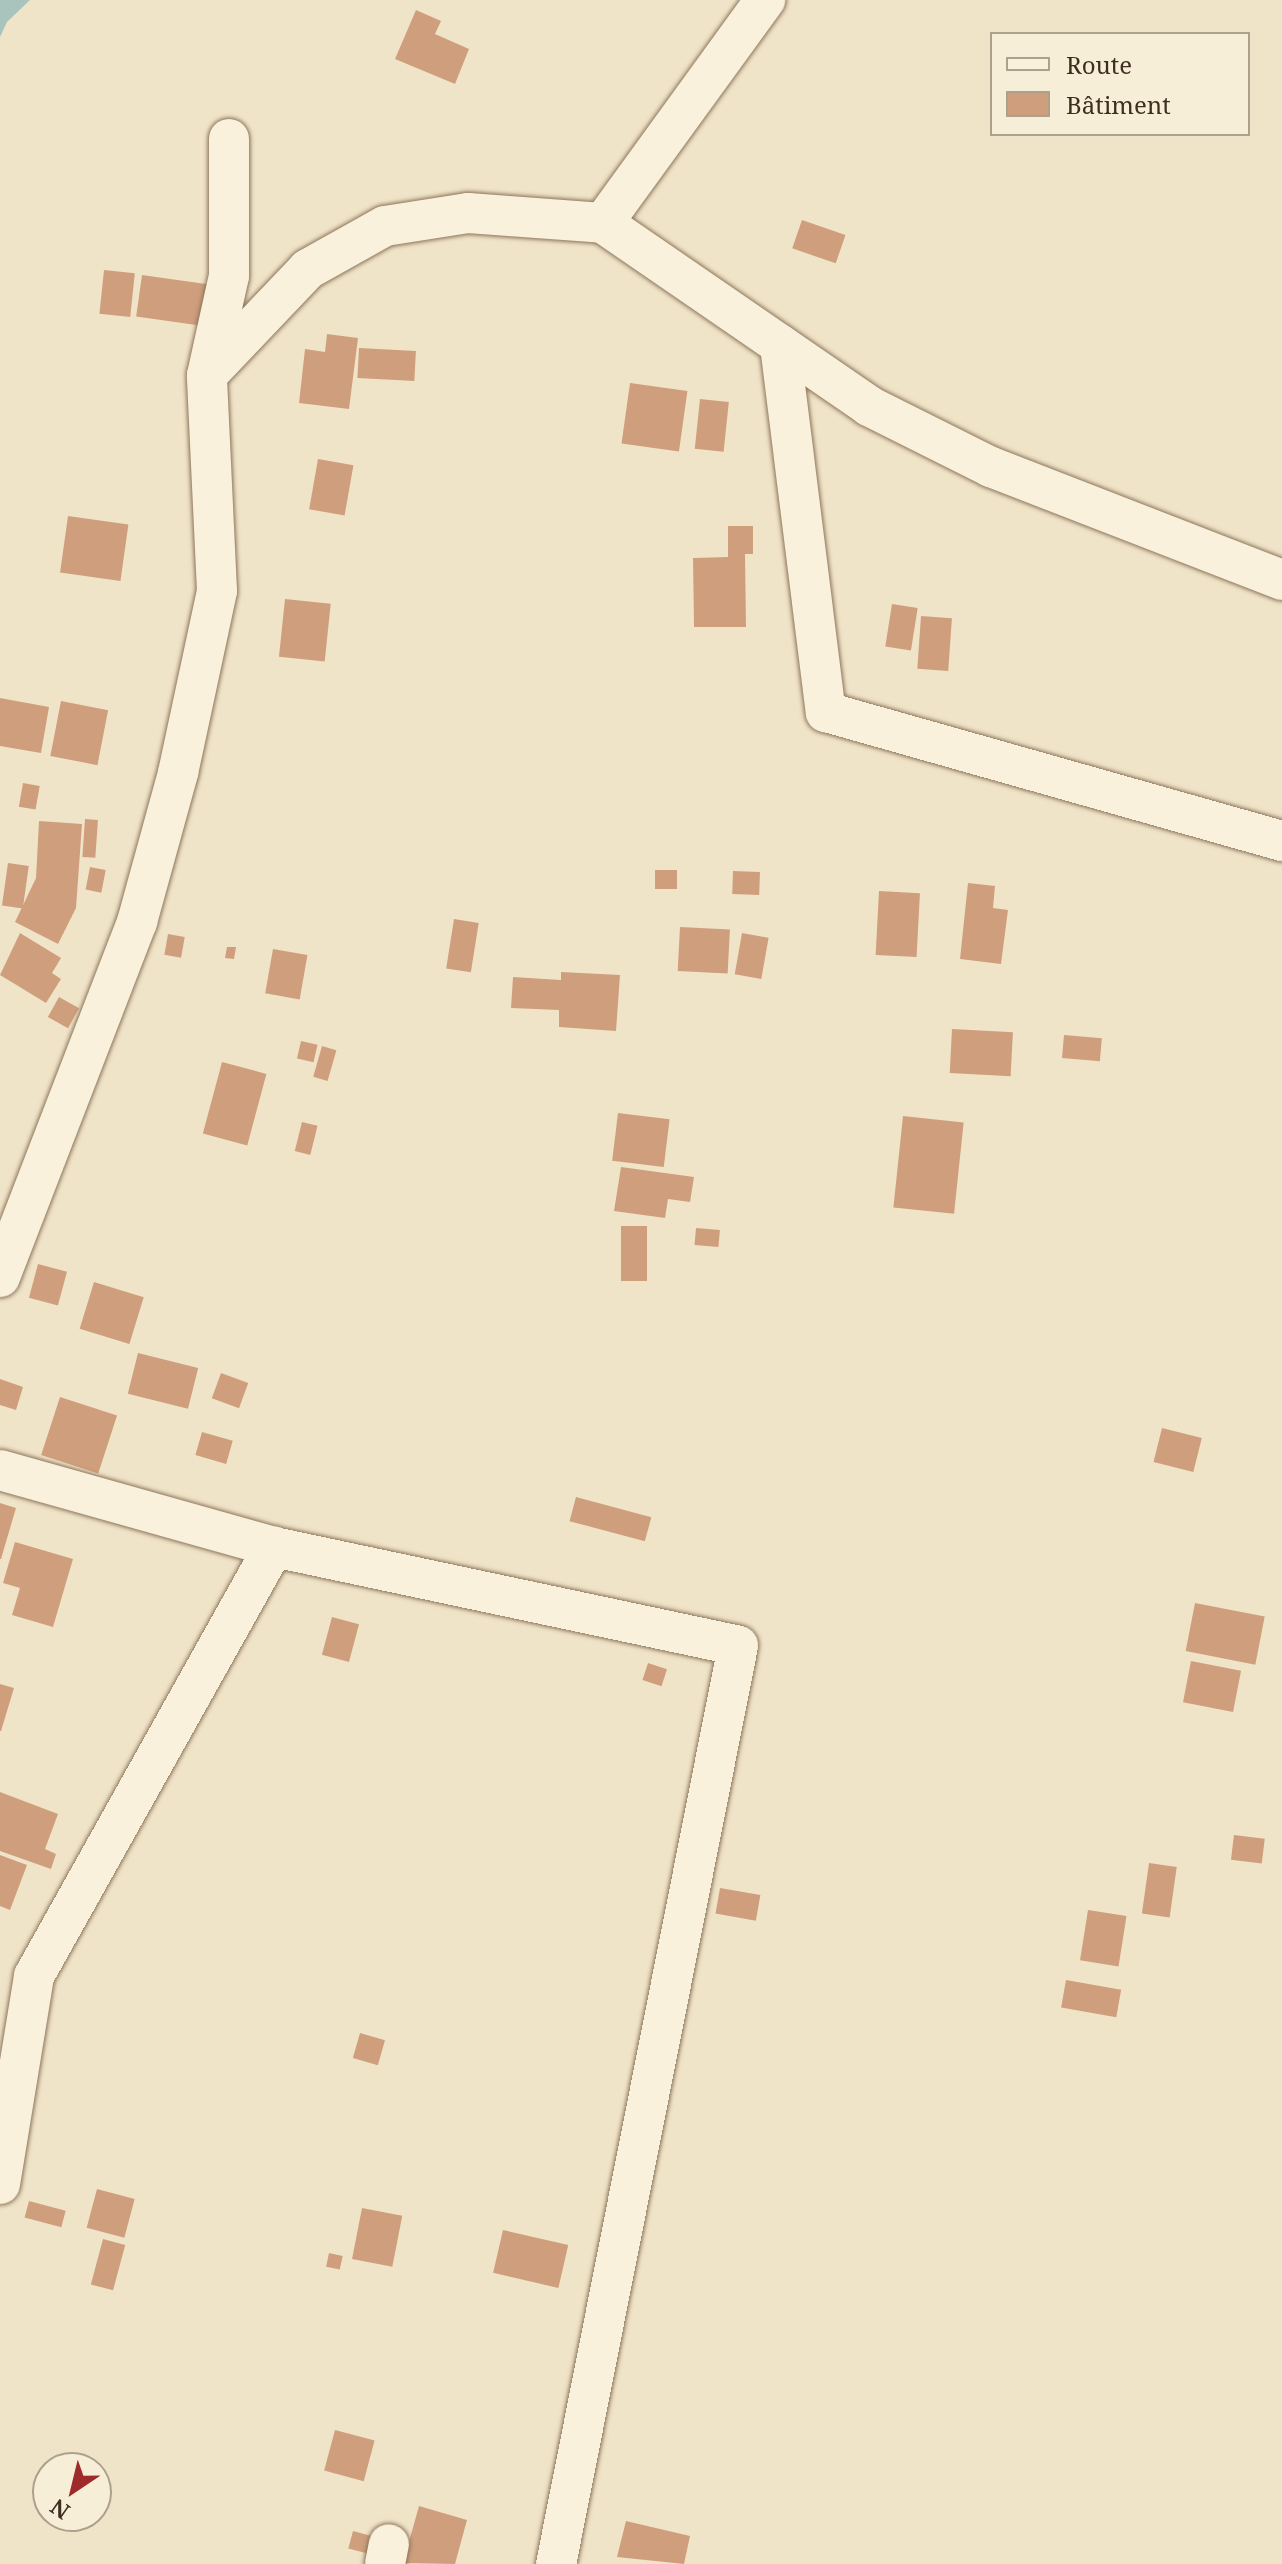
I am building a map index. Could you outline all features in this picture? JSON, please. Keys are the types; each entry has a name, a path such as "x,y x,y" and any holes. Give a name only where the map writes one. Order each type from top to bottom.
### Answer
{"street":[{"path":"603,223 765,0"},
{"path":"0,1277 137,922 178,773 217,591 207,375 229,276 229,139"},
{"path":"207,375 308,269 385,226 468,213 603,223 869,406 991,467 1282,580"},
{"path":"780,345 826,712 1282,841"},
{"path":"0,1470 274,1547 738,1646 556,2564"},
{"path":"0,2184 34,1976 274,1547"}],"water":[{"path":"0,0 30,0 7,22 0,37"}],"building":[{"path":"416,10 441,21 435,34 469,49 455,84 395,59"},
{"path":"802,220 845,235 836,263 792,248"},
{"path":"104,270 135,273 130,317 99,314"},
{"path":"142,275 209,284 203,326 136,317"},
{"path":"327,334 358,338 349,409 299,403 305,349 325,352"},
{"path":"359,348 416,351 414,381 357,378"},
{"path":"630,383 687,391 679,451 622,443"},
{"path":"700,399 729,402 724,452 695,449"},
{"path":"318,459 353,465 345,515 309,509"},
{"path":"68,516 128,524 120,581 60,572"},
{"path":"728,526 753,526 753,554 745,554 746,627 694,627 693,558 728,557"},
{"path":"285,599 331,604 325,661 279,657"},
{"path":"892,604 918,608 911,651 885,646"},
{"path":"921,616 952,618 948,671 917,669"},
{"path":"0,698 49,707 41,753 0,746"},
{"path":"61,701 108,710 97,765 50,756"},
{"path":"23,783 40,786 36,810 19,807"},
{"path":"85,819 98,820 95,858 82,857"},
{"path":"39,821 82,824 76,908 58,944 15,922 36,878"},
{"path":"8,863 29,866 23,909 2,906"},
{"path":"90,867 106,870 101,893 86,890"},
{"path":"655,870 677,870 677,889 655,889"},
{"path":"733,871 760,872 759,895 732,894"},
{"path":"968,883 995,886 993,908 1008,910 1001,964 960,959"},
{"path":"879,891 920,893 917,957 876,955"},
{"path":"454,919 479,923 471,972 446,968"},
{"path":"680,927 730,930 728,974 678,971"},
{"path":"20,933 61,958 52,973 61,979 46,1003 0,975"},
{"path":"742,933 769,938 761,979 735,974"},
{"path":"168,934 185,937 181,958 164,955"},
{"path":"227,947 236,947 234,959 225,958"},
{"path":"273,949 307,955 300,999 265,993"},
{"path":"561,972 620,975 616,1031 559,1027 559,1010 511,1008 513,977 561,980"},
{"path":"59,997 79,1008 68,1028 48,1017"},
{"path":"952,1029 1013,1032 1011,1076 950,1073"},
{"path":"1064,1035 1102,1038 1100,1061 1062,1058"},
{"path":"301,1041 318,1045 314,1062 297,1059"},
{"path":"322,1046 336,1050 328,1081 313,1077"},
{"path":"222,1062 266,1074 247,1145 203,1133"},
{"path":"618,1113 670,1119 664,1167 612,1161"},
{"path":"903,1116 964,1122 954,1214 893,1207"},
{"path":"302,1122 318,1126 310,1155 295,1151"},
{"path":"621,1167 694,1177 690,1202 668,1199 665,1218 614,1211"},
{"path":"621,1226 647,1226 647,1281 621,1281"},
{"path":"696,1228 720,1230 718,1247 695,1245"},
{"path":"38,1264 67,1272 58,1306 29,1298"},
{"path":"94,1282 144,1297 129,1344 80,1329"},
{"path":"138,1353 198,1368 188,1409 128,1394"},
{"path":"221,1373 248,1383 239,1408 212,1398"},
{"path":"0,1379 23,1387 16,1410 0,1405"},
{"path":"60,1397 117,1416 98,1474 41,1455"},
{"path":"1162,1428 1202,1438 1193,1472 1154,1462"},
{"path":"202,1432 233,1441 226,1464 195,1455"},
{"path":"576,1497 651,1517 645,1541 570,1521"},
{"path":"0,1503 16,1508 1,1559 0,1559"},
{"path":"15,1542 73,1559 53,1627 12,1615 20,1588 3,1583"},
{"path":"1195,1603 1265,1617 1255,1665 1186,1651"},
{"path":"332,1617 359,1624 349,1662 322,1655"},
{"path":"1191,1661 1241,1671 1233,1712 1183,1702"},
{"path":"648,1663 667,1669 661,1686 642,1680"},
{"path":"0,1684 14,1688 1,1731 0,1731"},
{"path":"0,1792 58,1814 45,1849 56,1854 51,1869 0,1851"},
{"path":"1234,1835 1265,1839 1262,1864 1231,1860"},
{"path":"0,1855 27,1865 10,1910 0,1906"},
{"path":"1149,1863 1177,1867 1170,1917 1142,1914"},
{"path":"720,1888 760,1895 756,1921 715,1914"},
{"path":"1088,1910 1127,1916 1119,1966 1080,1960"},
{"path":"1066,1980 1121,1990 1116,2017 1061,2008"},
{"path":"360,2033 385,2040 378,2065 353,2058"},
{"path":"97,2189 135,2199 124,2238 87,2228"},
{"path":"29,2201 66,2211 61,2227 25,2217"},
{"path":"362,2208 402,2216 392,2267 352,2259"},
{"path":"503,2230 568,2245 558,2288 493,2273"},
{"path":"103,2239 125,2245 113,2290 91,2284"},
{"path":"329,2253 343,2256 340,2270 326,2267"},
{"path":"335,2430 375,2441 364,2481 324,2471"},
{"path":"419,2506 467,2520 455,2564 403,2563"},
{"path":"626,2521 690,2536 684,2564 617,2557"},
{"path":"353,2531 376,2537 372,2555 348,2548"}]}
